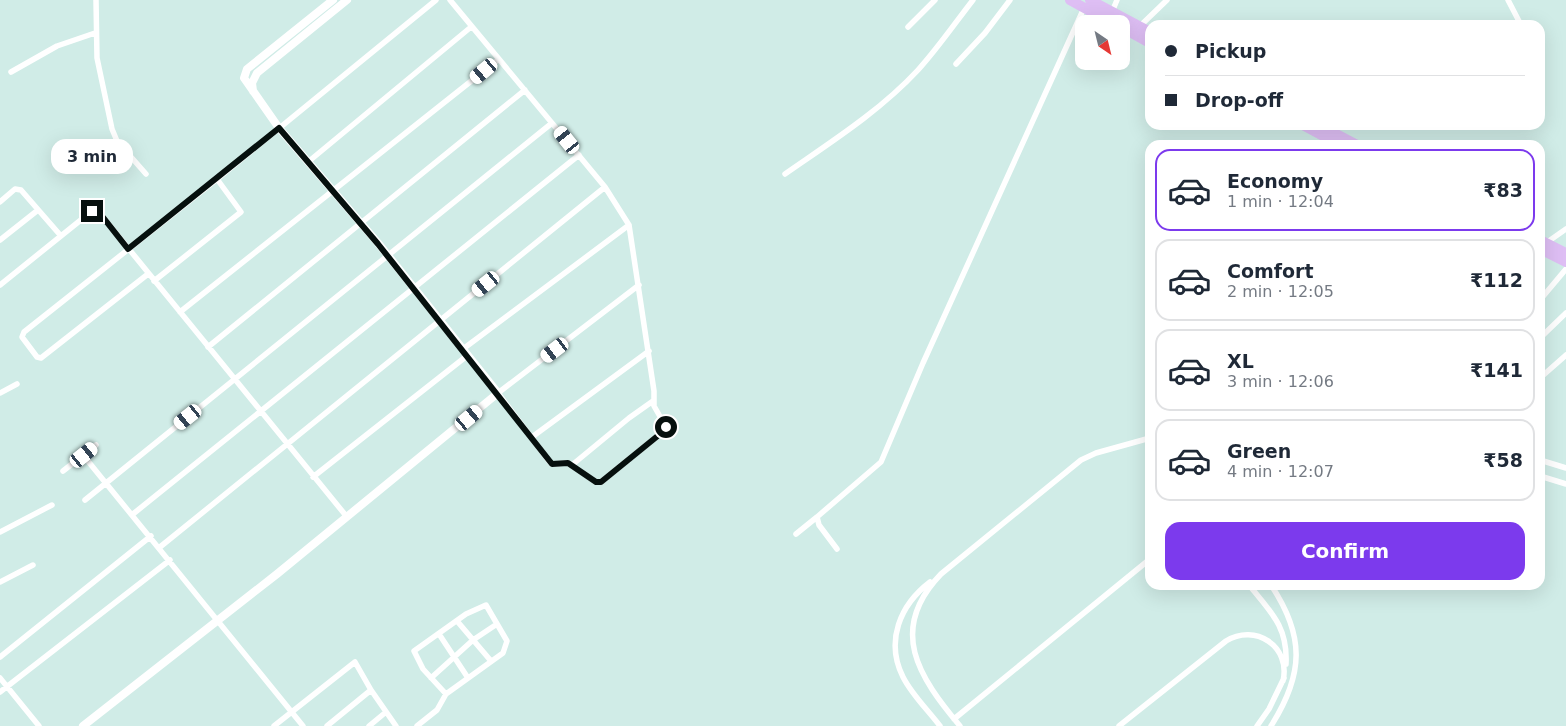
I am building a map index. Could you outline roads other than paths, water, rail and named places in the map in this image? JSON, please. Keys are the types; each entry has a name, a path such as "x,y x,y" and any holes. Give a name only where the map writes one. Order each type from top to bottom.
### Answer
{"highway":[{"path":"1070,0 1112,12 1145,29"},
{"path":"1087,4 1102,15"},
{"path":"1130,32 1145,40"},
{"path":"1312,130 1331,140"},
{"path":"1328,130 1348,140"},
{"path":"1545,249 1566,253"},
{"path":"1545,250 1566,262"}],"street":[{"path":"96,0 95,33 97,58 112,129 117,141 146,174"},
{"path":"332,0 247,69 244,78 279,128 362,224 414,288 552,464 572,465 596,482 601,482 665,430 666,427 653,402 654,391 629,225 605,187 450,0"},
{"path":"148,274 44,357 36,358 21,335 217,179 436,0"},
{"path":"908,27 935,0"},
{"path":"785,174 854,126 901,87 920,68 973,0"},
{"path":"956,64 985,33 1010,0"},
{"path":"1112,12 1117,0"},
{"path":"1146,20 1167,0"},
{"path":"1508,0 1518,20"},
{"path":"253,91 252,83 257,73 344,1"},
{"path":"796,534 881,462 923,363 1087,4"},
{"path":"1140,26 1145,21"},
{"path":"308,162 471,27"},
{"path":"11,72 57,46 95,33"},
{"path":"180,312 498,59"},
{"path":"208,347 525,90"},
{"path":"84,500 552,123"},
{"path":"133,514 579,155"},
{"path":"154,281 241,212 217,179"},
{"path":"160,547 605,187"},
{"path":"0,202 18,189 61,236"},
{"path":"0,240 38,210"},
{"path":"0,285 95,210 346,517"},
{"path":"313,477 465,352 629,225"},
{"path":"1545,246 1566,229"},
{"path":"1545,294 1566,269"},
{"path":"83,726 346,517 498,393 639,285"},
{"path":"1545,333 1566,313"},
{"path":"532,437 648,351"},
{"path":"1545,374 1566,355"},
{"path":"0,393 17,384"},
{"path":"572,465 629,418 653,402"},
{"path":"940,726 909,687 900,668 895,635 899,622 910,601 918,591 1081,460 1126,443 1145,439"},
{"path":"1126,443 1145,443"},
{"path":"63,471 96,445"},
{"path":"84,455 218,618 303,726"},
{"path":"1545,462 1566,468"},
{"path":"1545,478 1566,484"},
{"path":"0,532 52,505"},
{"path":"817,517 819,525 837,549"},
{"path":"0,657 151,536"},
{"path":"0,692 170,560"},
{"path":"954,719 1145,563"},
{"path":"0,582 33,565"},
{"path":"940,574 929,586 918,608 913,632 914,648 925,681 960,726"},
{"path":"1253,590 1272,613 1285,638 1286,669 1283,681 1269,709 1257,726"},
{"path":"1271,726 1290,690 1296,668 1296,651 1288,612 1274,590"},
{"path":"417,726 437,710 446,694 502,653 507,641 486,605 457,620 414,651 423,669 446,694"},
{"path":"457,620 491,661"},
{"path":"431,678 473,640 497,624"},
{"path":"439,634 468,678"},
{"path":"1119,726 1226,641 1243,634 1262,636 1277,648 1284,663 1283,681"},
{"path":"274,726 355,662 371,690 396,726"},
{"path":"0,678 39,726"},
{"path":"326,726 371,690"},
{"path":"369,726 386,712"}]}
